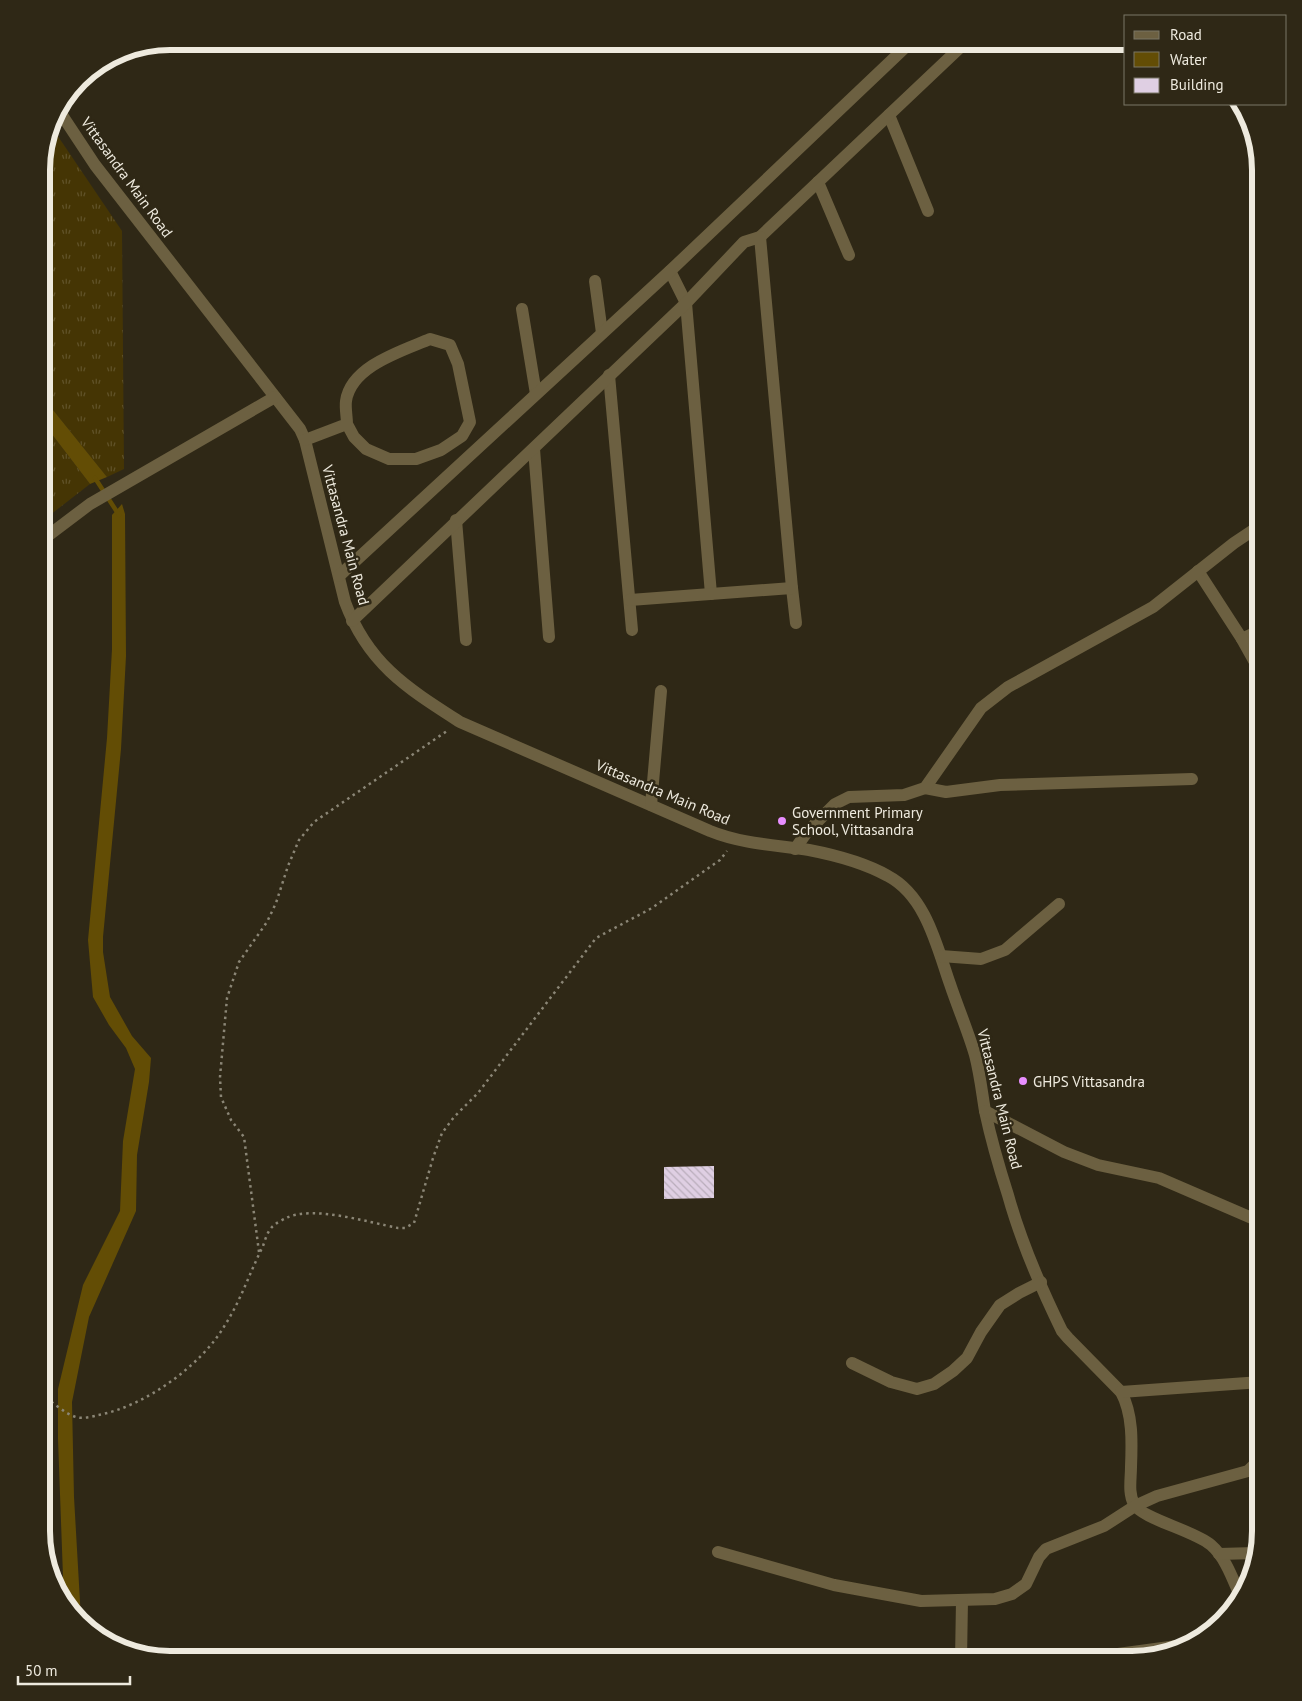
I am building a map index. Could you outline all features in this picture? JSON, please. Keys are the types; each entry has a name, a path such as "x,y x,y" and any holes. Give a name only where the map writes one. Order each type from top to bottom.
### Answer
{"street":[{"path":"338,576 670,270 904,50"},
{"path":"352,621 686,303 744,242 760,237 958,50"},
{"path":"889,115 928,211"},
{"name":"Vittasandra Main Road","path":"63,116 95,165 294,421 305,440 338,576 352,621 369,649 394,676 431,704 460,722 710,831 735,839 811,850 875,869 901,884 914,898 941,956 975,1057 985,1111 1016,1223 1058,1323 1068,1338 1121,1392 1126,1401 1130,1423 1132,1456 1130,1487 1131,1497 1135,1506"},
{"path":"818,182 849,255"},
{"path":"760,237 796,623"},
{"path":"670,270 686,303 711,594"},
{"path":"595,282 602,333"},
{"path":"522,308 536,394"},
{"path":"430,339 450,345 458,364 470,422 462,436 441,450 416,459 389,458 366,449 354,437 347,424 346,399 356,379 378,361 430,339"},
{"path":"609,375 632,630"},
{"path":"50,535 90,504 276,397"},
{"path":"305,440 347,424"},
{"path":"534,449 549,636"},
{"path":"456,520 466,640"},
{"path":"925,788 981,708 1008,687 1153,607 1252,531"},
{"path":"1198,572 1242,638 1252,656"},
{"path":"630,600 792,588"},
{"path":"1242,638 1252,634"},
{"path":"651,805 661,691"},
{"path":"795,849 821,817 835,804 849,797 904,795 925,788 946,792 1000,785 1192,778"},
{"path":"941,956 981,959 1005,950 1059,904"},
{"path":"985,1111 1064,1152 1098,1165 1158,1178 1252,1218"},
{"path":"852,1362 891,1382 917,1389 934,1384 953,1372 967,1358 981,1332 1000,1305 1041,1282"},
{"path":"1121,1392 1252,1383"},
{"path":"718,1552 834,1585 921,1601 995,1599 1012,1594 1026,1584 1039,1557 1046,1549 1104,1526 1135,1506 1157,1496 1248,1471 1252,1467"},
{"path":"1135,1506 1143,1513 1201,1538 1220,1554 1237,1589"},
{"path":"1220,1554 1250,1553"},
{"path":"961,1651 962,1600"}],"path":[{"path":"259,1254 244,1137 231,1120 221,1097 220,1077 228,998 239,962 267,922 276,904 288,866 299,840 314,822 460,722"},
{"path":"50,1400 76,1417 85,1417 109,1413 126,1407 171,1382 211,1345 225,1326 241,1296 272,1226 288,1217 315,1212 398,1228 405,1228 414,1223 442,1133 478,1093 596,938 652,908 713,866 720,860 735,839"}],"green space":[{"path":"56,133 122,231 124,469 107,477 50,406 50,162"},
{"path":"50,432 90,484 50,515"}],"water":[{"path":"50,406 107,477 90,484 50,432"},
{"path":"122,504 125,514 126,656 121,749 103,952 110,997 132,1036 151,1058 137,1155 136,1211 89,1317 72,1402 74,1497 81,1611 63,1586 58,1389 83,1285 120,1211 123,1141 135,1069 126,1048 109,1025 93,997 88,940 107,738 112,649 112,515"}],"building":[{"path":"714,1166 714,1198 664,1199 664,1167"}],"waterway":[{"path":"95,478 119,515"}],"place":[{"name":"Government Primary School, Vittasandra","path":"782,821"},
{"name":"GHPS Vittasandra","path":"1023,1081"}]}
